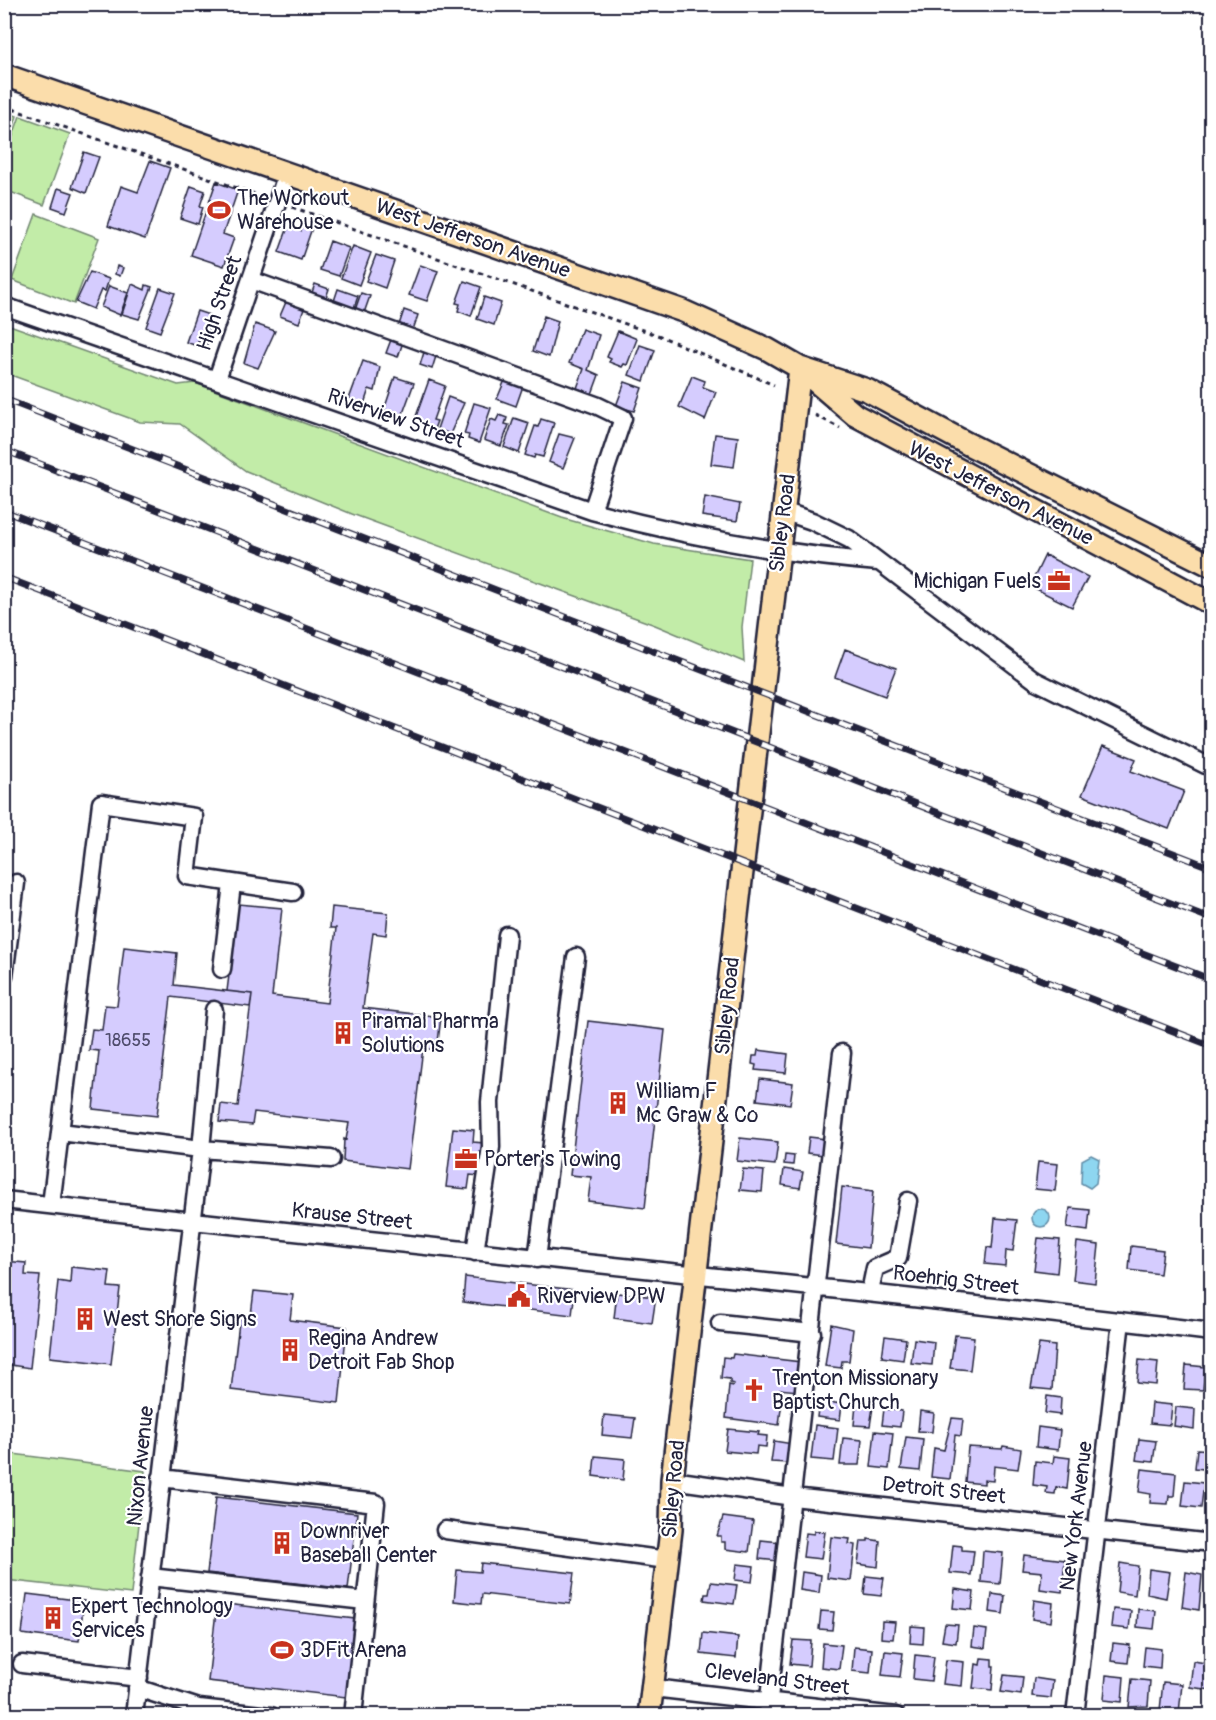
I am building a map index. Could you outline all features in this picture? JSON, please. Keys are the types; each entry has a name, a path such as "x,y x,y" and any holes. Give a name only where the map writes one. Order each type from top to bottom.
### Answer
{"main road":[{"name":"West Jefferson Avenue","path":"4,75 672,307 767,349 800,368 855,416 1212,604"},
{"name":"West Jefferson Avenue","path":"800,368 867,390 968,444 1212,566"},
{"name":"Sibley Road","path":"649,1716 667,1560 672,1480 800,368"},
{"path":"1106,548 1122,519"}],"street":[{"name":"High Street","path":"217,379 287,173"},
{"path":"251,280 596,405 623,418 592,511"},
{"name":"Riverview Street","path":"4,306 592,511 666,530 816,557 878,562"},
{"path":"783,512 812,521 849,539 1036,681 1212,768"},
{"path":"51,1205 101,803 194,817 187,876 293,892"},
{"path":"4,976 16,883"},
{"path":"222,969 232,884"},
{"path":"475,1252 491,1147 490,1102 507,935"},
{"path":"537,1259 576,957"},
{"name":"Nixon Avenue","path":"134,1716 190,1221 201,1149 214,1010"},
{"path":"768,1708 842,1053"},
{"path":"60,1132 201,1149 331,1159"},
{"name":"Krause Street","path":"4,1200 695,1276"},
{"path":"870,1292 875,1268 898,1258 908,1201"},
{"name":"Roehrig Street","path":"695,1276 817,1286 1212,1332"},
{"name":"New York Avenue","path":"1075,1716 1120,1321"},
{"path":"720,1323 812,1333"},
{"path":"161,1478 375,1503 353,1716"},
{"name":"Detroit Street","path":"672,1480 793,1497 1212,1543"},
{"path":"445,1530 667,1560"},
{"path":"150,1577 365,1601"},
{"path":"22,1664 138,1683 199,1708 271,1716"},
{"name":"Cleveland Street","path":"653,1688 768,1708 896,1716"}],"path":[{"path":"4,106 660,336 774,385"}],"green space":[{"path":"4,112 17,116 5,152"},
{"path":"20,116 70,134 44,205 5,190 5,158"},
{"path":"36,214 99,238 74,304 12,280"},
{"path":"4,323 178,385 195,383 562,518 654,544 750,559 742,627 744,662 655,625 352,514 246,471 180,424 140,422 5,373"},
{"path":"5,1453 145,1471 131,1594 5,1580"}],"water":[{"path":"1091,1155 1099,1159 1096,1183 1090,1188 1081,1183 1082,1160"},
{"path":"1041,1209 1047,1212 1050,1218 1047,1224 1041,1227 1035,1224 1032,1218 1035,1212"}],"building":[{"path":"84,152 99,157 86,193 72,187"},
{"path":"150,161 170,168 145,239 108,226 121,186 138,192"},
{"name":"The Workout Warehouse","path":"216,182 238,190 223,234 234,238 224,266 191,255"},
{"path":"191,186 205,191 198,224 180,218"},
{"path":"58,188 73,193 66,212 52,207"},
{"path":"303,225 312,228 301,260 279,252 288,227 301,231"},
{"path":"330,241 349,248 339,276 320,270"},
{"path":"353,246 371,253 359,285 341,278"},
{"path":"376,255 394,261 385,288 366,281"},
{"path":"420,265 438,271 427,301 409,295"},
{"path":"117,266 123,268 120,276 115,274"},
{"path":"90,272 109,279 105,291 101,290 93,309 76,302"},
{"path":"464,281 481,287 471,316 458,311 460,304 456,303"},
{"path":"132,284 145,290 146,285 152,287 139,319 122,314"},
{"path":"315,284 329,289 324,303 310,298"},
{"path":"109,286 128,293 120,315 101,307"},
{"path":"160,288 175,293 160,332 146,327"},
{"path":"338,289 358,296 353,311 333,304"},
{"path":"361,293 370,296 364,313 355,310"},
{"path":"484,297 501,303 494,325 477,319"},
{"path":"286,302 304,309 299,323 280,316"},
{"path":"404,310 418,315 413,330 399,325"},
{"path":"197,311 209,315 205,328 212,330 207,344 198,341 197,346 186,342"},
{"path":"544,316 558,321 549,357 533,351"},
{"path":"255,324 275,331 258,368 244,363"},
{"path":"582,329 599,335 588,370 599,375 592,394 577,388 584,369 569,363"},
{"path":"618,331 637,339 627,365 624,364 622,367 609,362 611,359 607,357"},
{"path":"392,337 403,342 398,357 386,353"},
{"path":"640,345 655,350 644,381 629,375"},
{"path":"425,349 437,353 432,369 420,365"},
{"path":"363,361 380,367 375,391 369,389 364,404 349,399"},
{"path":"692,376 705,381 703,387 716,392 705,420 679,407"},
{"path":"395,377 414,383 402,416 384,410"},
{"path":"429,380 445,386 433,420 437,421 434,429 414,422"},
{"path":"505,380 523,386 516,406 497,399"},
{"path":"625,382 642,388 634,411 616,406"},
{"path":"448,397 464,403 450,434 437,429"},
{"path":"474,403 491,408 479,443 468,439 469,435 464,434"},
{"path":"499,415 507,418 505,424 509,425 501,446 484,440 491,419 496,421"},
{"path":"514,418 529,423 519,453 504,447"},
{"path":"541,419 554,423 543,457 535,455 534,458 525,455 535,426 538,427"},
{"path":"559,434 575,438 563,468 549,462"},
{"path":"715,434 738,437 734,467 711,464"},
{"path":"705,497 740,504 737,521 702,516"},
{"name":"Michigan Fuels","path":"1045,555 1088,577 1072,607 1030,586"},
{"path":"845,649 896,668 885,696 835,677"},
{"path":"1103,746 1136,759 1131,771 1184,791 1169,829 1082,795"},
{"name":"Piramal Pharma Solutions","path":"238,904 282,908 272,996 327,1003 336,928 330,928 332,907 388,913 386,935 373,933 363,1008 441,1017 437,1050 423,1048 408,1169 343,1161 344,1139 346,1140 349,1123 254,1112 252,1125 219,1122 221,1104 238,1106 252,994 227,991"},
{"path":"124,947 177,953 174,985 252,994 250,1007 171,997 157,1116 93,1109 99,1051 89,1050 92,1029 102,1030 105,1005 117,1006"},
{"name":"William F Mc Graw & Co","path":"588,1021 665,1030 645,1208 588,1201 591,1177 570,1175"},
{"path":"758,1050 788,1054 786,1073 755,1070 756,1065 752,1064 753,1056 757,1056"},
{"path":"760,1079 793,1083 790,1104 757,1100"},
{"name":"Porter's Towing","path":"453,1128 474,1130 473,1142 484,1143 480,1176 470,1175 468,1189 446,1187"},
{"path":"809,1137 826,1139 824,1155 807,1153"},
{"path":"740,1138 778,1142 775,1165 737,1161"},
{"path":"785,1155 794,1156 793,1165 784,1164"},
{"path":"1038,1162 1058,1164 1055,1191 1035,1189"},
{"path":"743,1169 764,1171 762,1192 740,1190"},
{"path":"784,1169 803,1172 800,1188 782,1185"},
{"path":"842,1187 873,1191 868,1248 836,1244"},
{"path":"1070,1208 1090,1210 1088,1231 1067,1228"},
{"path":"995,1218 1017,1220 1013,1251 1006,1250 1005,1266 985,1264 987,1247 992,1248"},
{"path":"1038,1238 1060,1240 1057,1273 1034,1270"},
{"path":"1077,1242 1099,1245 1095,1283 1073,1280"},
{"path":"1131,1246 1163,1250 1160,1274 1129,1270"},
{"path":"4,1261 26,1263 25,1275 40,1276 30,1368 4,1364"},
{"name":"West Shore Signs","path":"71,1267 110,1271 108,1287 120,1288 111,1364 50,1357 58,1281 70,1283"},
{"name":"Riverview DPW","path":"465,1277 575,1290 572,1315 463,1302"},
{"name":"Regina Andrew Detroit Fab Shop","path":"254,1291 293,1295 290,1320 347,1327 339,1403 231,1390 240,1314 251,1315"},
{"path":"617,1293 656,1297 652,1323 614,1318"},
{"path":"831,1324 853,1329 849,1361 842,1361 841,1368 825,1366"},
{"path":"955,1335 974,1337 970,1370 950,1368"},
{"path":"885,1336 906,1339 903,1360 882,1357"},
{"path":"914,1339 934,1342 932,1365 911,1363"},
{"path":"1039,1344 1055,1346 1052,1390 1031,1388"},
{"name":"Trenton Missionary Baptist Church","path":"733,1354 801,1362 798,1391 779,1389 778,1391 783,1392 779,1425 726,1418 729,1385 734,1384 730,1383 730,1379 721,1378 723,1357 732,1358"},
{"path":"1139,1360 1158,1362 1156,1385 1137,1383"},
{"path":"1186,1365 1205,1367 1203,1390 1184,1389"},
{"path":"1047,1396 1061,1398 1060,1415 1045,1413"},
{"path":"819,1401 842,1404 840,1420 817,1417"},
{"path":"1152,1403 1172,1405 1170,1425 1150,1423"},
{"path":"856,1405 873,1407 870,1426 854,1425"},
{"path":"1176,1407 1195,1409 1194,1429 1174,1426"},
{"path":"884,1409 902,1411 900,1427 882,1425"},
{"path":"920,1411 934,1413 932,1432 918,1431"},
{"path":"604,1415 635,1418 632,1438 602,1435"},
{"path":"952,1418 963,1419 961,1436 955,1435 950,1479 931,1477 934,1448 944,1450"},
{"path":"815,1425 838,1428 834,1461 811,1459"},
{"path":"1038,1427 1060,1430 1058,1450 1036,1447"},
{"path":"728,1429 759,1432 758,1435 767,1436 766,1447 757,1446 756,1454 725,1451"},
{"path":"875,1431 893,1433 889,1469 871,1467"},
{"path":"906,1437 923,1439 920,1471 901,1469"},
{"path":"843,1438 862,1440 859,1465 840,1465"},
{"path":"1139,1439 1156,1441 1153,1462 1136,1460"},
{"path":"774,1441 793,1444 789,1463 771,1462"},
{"path":"1003,1446 1021,1449 1018,1469 994,1466 993,1481 984,1480 984,1484 965,1482 968,1447 1002,1449"},
{"path":"1197,1449 1212,1450 1212,1470 1195,1468"},
{"path":"595,1456 625,1459 623,1480 593,1476"},
{"path":"1054,1456 1070,1458 1067,1489 1056,1487 1055,1494 1046,1493 1047,1487 1033,1485 1035,1461 1053,1463"},
{"path":"1142,1469 1176,1473 1174,1496 1169,1496 1168,1504 1150,1503 1151,1494 1139,1492"},
{"path":"1185,1481 1204,1483 1201,1508 1182,1506"},
{"name":"Downriver Baseball Center","path":"216,1497 357,1513 348,1589 207,1573"},
{"path":"723,1517 753,1521 749,1552 725,1549 725,1542 721,1542 721,1536 717,1536"},
{"path":"814,1531 825,1532 821,1559 803,1557 806,1533 814,1534"},
{"path":"831,1537 850,1539 849,1544 855,1545 851,1581 827,1578"},
{"path":"868,1539 880,1541 878,1567 858,1564 861,1541 868,1541"},
{"path":"761,1540 780,1542 778,1561 759,1559"},
{"path":"953,1545 962,1546 962,1550 974,1551 971,1575 950,1573"},
{"path":"983,1551 1003,1553 1000,1584 981,1582"},
{"path":"1024,1555 1065,1560 1062,1592 1040,1589 1042,1572 1022,1570"},
{"path":"481,1563 574,1573 570,1604 482,1594 481,1604 454,1601 457,1570 480,1572"},
{"path":"1120,1563 1138,1566 1135,1595 1117,1592"},
{"path":"737,1564 754,1566 752,1582 735,1580"},
{"path":"1149,1569 1170,1572 1166,1598 1147,1594"},
{"path":"802,1572 821,1575 819,1593 800,1590"},
{"path":"1186,1572 1202,1575 1199,1610 1182,1607"},
{"path":"866,1576 884,1578 881,1596 864,1594"},
{"path":"711,1582 737,1585 734,1604 704,1600 705,1594 709,1594"},
{"path":"955,1589 974,1592 972,1610 953,1608"},
{"name":"Expert Technology Services","path":"27,1594 84,1601 79,1641 22,1634"},
{"path":"992,1594 1005,1596 1003,1614 990,1612"},
{"path":"1034,1600 1053,1603 1051,1622 1032,1619"},
{"name":"3DFit Arena","path":"217,1603 355,1619 346,1697 208,1681"},
{"path":"1113,1609 1131,1611 1129,1629 1111,1627"},
{"path":"1138,1609 1156,1611 1154,1629 1137,1627"},
{"path":"821,1611 834,1612 832,1630 819,1629"},
{"path":"882,1621 895,1622 893,1639 881,1638"},
{"path":"945,1624 958,1625 956,1643 942,1641"},
{"path":"911,1626 924,1627 923,1644 910,1643"},
{"path":"974,1628 987,1630 985,1648 972,1646"},
{"path":"703,1633 738,1637 736,1658 701,1654"},
{"path":"793,1640 811,1641 809,1666 790,1664"},
{"path":"823,1643 842,1645 839,1669 821,1667"},
{"path":"1113,1643 1130,1645 1128,1663 1111,1661"},
{"path":"854,1647 872,1649 870,1673 852,1671"},
{"path":"1145,1647 1161,1649 1160,1668 1143,1666"},
{"path":"885,1651 903,1653 900,1677 882,1675"},
{"path":"915,1655 934,1657 931,1681 913,1679"},
{"path":"981,1658 992,1659 992,1666 994,1666 992,1690 973,1688 976,1664 980,1665"},
{"path":"946,1660 964,1662 962,1686 943,1684"},
{"path":"1193,1661 1212,1664 1211,1690 1190,1687"},
{"path":"1004,1675 1023,1677 1021,1695 1001,1692"},
{"path":"1106,1675 1124,1677 1122,1702 1104,1700"},
{"path":"1034,1678 1053,1681 1051,1698 1032,1696"},
{"path":"1132,1679 1150,1681 1148,1706 1129,1707"},
{"path":"1163,1682 1182,1684 1179,1713 1160,1710"},
{"path":"400,1710 440,1715 399,1716"}],"railway":[{"path":"4,399 1212,868"},
{"path":"4,450 1212,919"},
{"path":"4,511 1212,980"},
{"path":"4,577 1212,1046"}],"place":[{"name":"The Workout Warehouse","path":"219,210"},
{"name":"Michigan Fuels","path":"1059,581"},
{"name":"Piramal Pharma Solutions","path":"343,1033"},
{"name":"William F Mc Graw & Co","path":"618,1103"},
{"name":"Porter's Towing","path":"466,1159"},
{"name":"Riverview DPW","path":"519,1296"},
{"name":"West Shore Signs","path":"85,1319"},
{"name":"Regina Andrew Detroit Fab Shop","path":"290,1350"},
{"name":"Trenton Missionary Baptist Church","path":"754,1390"},
{"name":"Downriver Baseball Center","path":"282,1543"},
{"name":"Expert Technology Services","path":"53,1618"},
{"name":"3DFit Arena","path":"282,1650"}]}
